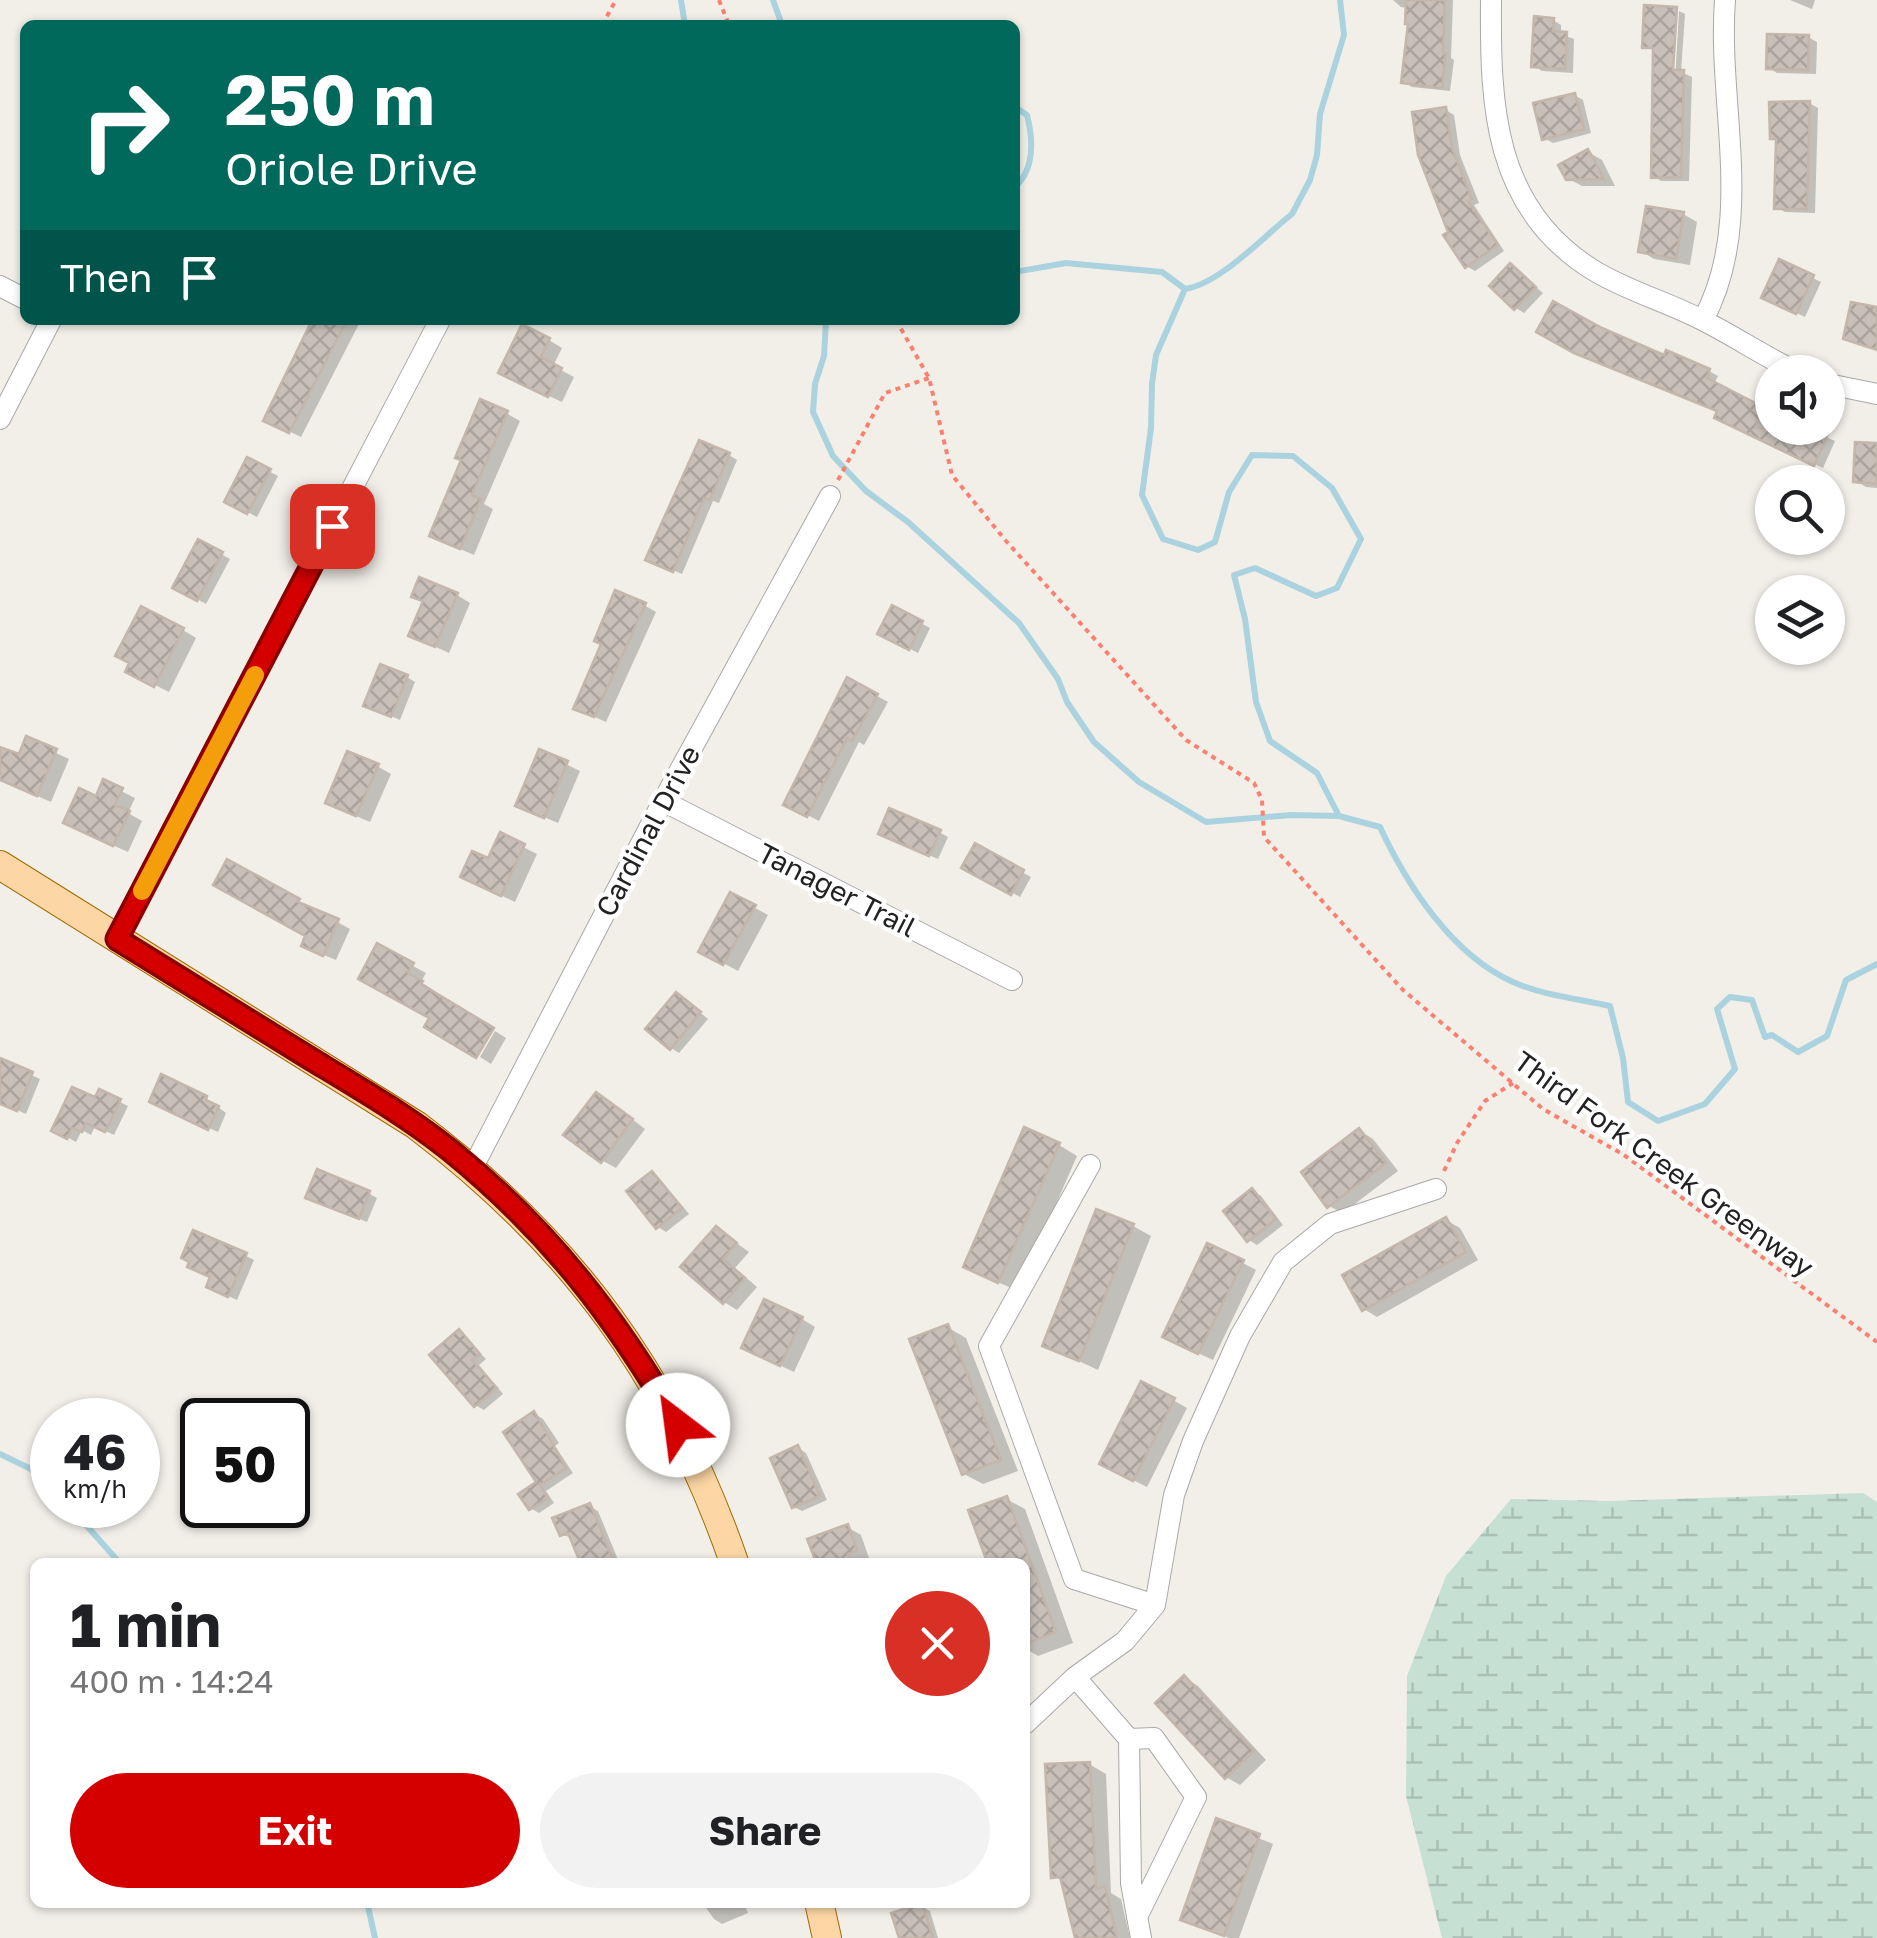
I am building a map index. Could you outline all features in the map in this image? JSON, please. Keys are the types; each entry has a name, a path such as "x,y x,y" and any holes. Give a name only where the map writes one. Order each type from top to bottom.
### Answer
{"main road":[{"path":"0,865 382,1102 472,1169 543,1236 632,1347 692,1455 732,1558"},
{"path":"820,1908 827,1938"}],"street":[{"path":"1490,0 1495,120 1508,166 1544,228 1566,251 1594,271 1703,320 1766,355"},
{"path":"1703,320 1721,280 1732,218 1722,34 1725,0"},
{"path":"0,418 47,325"},
{"path":"117,939 437,325"},
{"path":"1845,387 1877,394"},
{"name":"Cardinal Drive","path":"472,1169 663,801 830,496"},
{"name":"Tanager Trail","path":"663,801 1012,980"},
{"path":"1090,1165 989,1346 1074,1579 1155,1604"},
{"path":"1030,1719 1075,1678 1125,1641 1155,1604 1174,1494 1193,1441 1240,1336 1283,1262 1330,1224 1436,1188"},
{"path":"1075,1678 1130,1739 1131,1882 1139,1927"},
{"path":"1130,1739 1154,1738 1196,1797 1139,1927"}],"path":[{"name":"Third Fork Creek Greenway","path":"899,325 929,378 952,475 1018,555 1186,740 1254,783 1262,800 1264,837 1403,990 1544,1109 1624,1155 1877,1342"},
{"path":"845,467 885,393 929,378"},
{"path":"1436,1188 1457,1143 1485,1101 1513,1083"}],"green space":[{"path":"1863,1493 1877,1502 1877,1938 1442,1938 1406,1796 1407,1676 1446,1576 1511,1499 1610,1501"}],"building":[{"path":"1406,0 1445,0 1442,88 1401,83 1408,24"},
{"path":"1644,5 1677,7 1673,70 1684,70 1681,177 1651,178 1653,48 1642,48"},
{"path":"1534,16 1554,18 1553,31 1567,32 1565,69 1531,67"},
{"path":"1767,34 1809,35 1808,70 1766,69"},
{"path":"1575,93 1584,129 1542,140 1533,103"},
{"path":"1810,101 1807,209 1774,209 1776,139 1770,139 1769,102"},
{"path":"1446,107 1452,148 1472,199 1468,201 1498,245 1465,268 1443,235 1448,232 1418,155 1412,112"},
{"path":"1588,149 1604,179 1566,180 1558,165"},
{"path":"1646,206 1684,212 1676,259 1638,252"},
{"path":"1779,259 1814,275 1796,314 1761,298"},
{"path":"1510,263 1536,287 1514,310 1489,286"},
{"path":"1553,301 1664,355 1666,350 1710,369 1707,378 1755,403 1755,438 1714,418 1717,411 1574,353 1536,332"},
{"path":"1851,302 1877,307 1877,350 1843,339"},
{"path":"310,325 344,325 289,433 263,421"},
{"path":"522,325 550,338 541,357 562,368 548,397 498,373"},
{"path":"480,399 508,411 472,495 481,499 460,549 429,536 461,460 455,458"},
{"path":"699,440 730,453 710,500 704,498 673,572 645,560"},
{"path":"1855,442 1877,443 1877,484 1853,482"},
{"path":"1770,445 1823,445 1812,465"},
{"path":"247,457 271,469 247,514 224,502"},
{"path":"198,539 223,552 197,601 172,588"},
{"path":"419,577 458,593 435,647 408,636 423,601 411,597"},
{"path":"615,590 646,603 594,717 573,709 601,644 594,641"},
{"path":"892,605 923,621 909,650 877,634"},
{"path":"141,606 184,628 154,687 125,672 129,663 115,656"},
{"path":"380,664 408,675 391,717 363,706"},
{"path":"847,677 878,694 852,741 847,738 807,817 783,805"},
{"path":"26,736 57,749 37,796 0,780 0,747 19,754"},
{"path":"539,749 568,761 544,818 515,806"},
{"path":"347,751 379,764 356,816 325,803"},
{"path":"103,779 123,788 115,805 130,811 113,846 63,823 79,788 96,796"},
{"path":"889,808 941,830 929,856 878,834"},
{"path":"500,832 525,844 501,896 460,877 472,851 488,858"},
{"path":"975,843 1024,870 1011,895 961,868"},
{"path":"227,859 300,899 298,902 339,919 323,956 301,946 305,936 213,885"},
{"path":"730,892 756,905 723,965 698,952"},
{"path":"377,943 414,963 408,973 423,981 421,984 494,1028 476,1058 424,1027 429,1018 358,979"},
{"path":"676,992 701,1012 670,1050 645,1029"},
{"path":"0,1058 33,1072 17,1111 0,1104"},
{"path":"161,1074 219,1106 208,1130 149,1102"},
{"path":"72,1087 95,1097 99,1089 121,1099 105,1132 86,1123 82,1132 72,1128 67,1139 51,1131"},
{"path":"596,1092 633,1119 601,1163 563,1135"},
{"path":"1024,1127 1060,1143 998,1283 963,1267"},
{"path":"1359,1128 1386,1163 1327,1208 1301,1172"},
{"path":"317,1169 370,1191 359,1219 305,1198"},
{"path":"652,1171 682,1208 656,1229 626,1191"},
{"path":"1252,1188 1276,1219 1247,1242 1223,1211"},
{"path":"1096,1209 1134,1224 1079,1361 1042,1346"},
{"path":"1446,1217 1466,1252 1362,1311 1342,1275"},
{"path":"716,1226 737,1243 723,1259 745,1278 723,1304 680,1267"},
{"path":"193,1230 247,1253 228,1297 206,1287 210,1277 187,1267 189,1262 181,1258"},
{"path":"1207,1243 1244,1260 1198,1354 1162,1337"},
{"path":"764,1299 803,1317 780,1366 741,1348"},
{"path":"948,1324 1001,1460 962,1475 909,1339"},
{"path":"459,1329 480,1354 472,1360 497,1388 474,1407 429,1355"},
{"path":"1141,1381 1175,1398 1133,1481 1099,1464"},
{"path":"534,1411 566,1468 540,1485 548,1498 529,1510 518,1494 536,1482 503,1432"},
{"path":"798,1445 820,1496 792,1508 770,1458"},
{"path":"1007,1496 1029,1558 986,1558 968,1510"},
{"path":"590,1503 612,1558 578,1558 568,1533 560,1536 552,1518"},
{"path":"848,1524 857,1550 848,1554 850,1558 814,1558 807,1539"},
{"path":"1030,1560 1056,1632 1030,1642"},
{"path":"1184,1675 1254,1751 1225,1779 1155,1703"},
{"path":"1090,1762 1096,1889 1105,1886 1117,1938 1075,1938 1060,1877 1051,1878 1045,1764"},
{"path":"1216,1818 1260,1834 1224,1936 1180,1920"},
{"path":"924,1908 933,1938 899,1938 891,1913"}],"waterway":[{"path":"681,0 684,20"},
{"path":"773,0 780,20"},
{"path":"1185,289 1227,269 1292,214 1310,180 1317,155 1320,114 1344,35 1340,0"},
{"path":"1020,110 1027,115 1031,144 1029,163 1020,182"},
{"path":"1020,271 1066,263 1162,272 1185,289"},
{"path":"1185,289 1156,355 1142,495 1163,539 1198,550 1215,542 1229,492 1252,455 1293,456 1332,488 1361,539 1337,588 1316,596 1255,568 1234,575 1245,619 1256,702 1270,741 1317,773 1339,816 1380,827 1418,894 1470,955 1513,982 1610,1006 1623,1058 1628,1102 1658,1121 1705,1104 1735,1069 1717,1009 1730,997 1752,1000 1765,1037 1772,1035 1798,1052 1827,1036 1846,980 1877,964"},
{"path":"826,325 813,412 833,456 866,491 908,522 1019,623 1058,679 1067,702 1094,742 1139,782 1206,822 1291,815 1339,816"},
{"path":"0,1454 30,1469"},
{"path":"89,1528 115,1558"},
{"path":"368,1908 375,1938"}],"slow traffic":[{"path":"142,891 255,675"}],"route":[{"path":"332,526 117,939 382,1102 451,1151 532,1225 574,1272 632,1347 678,1425"}]}
